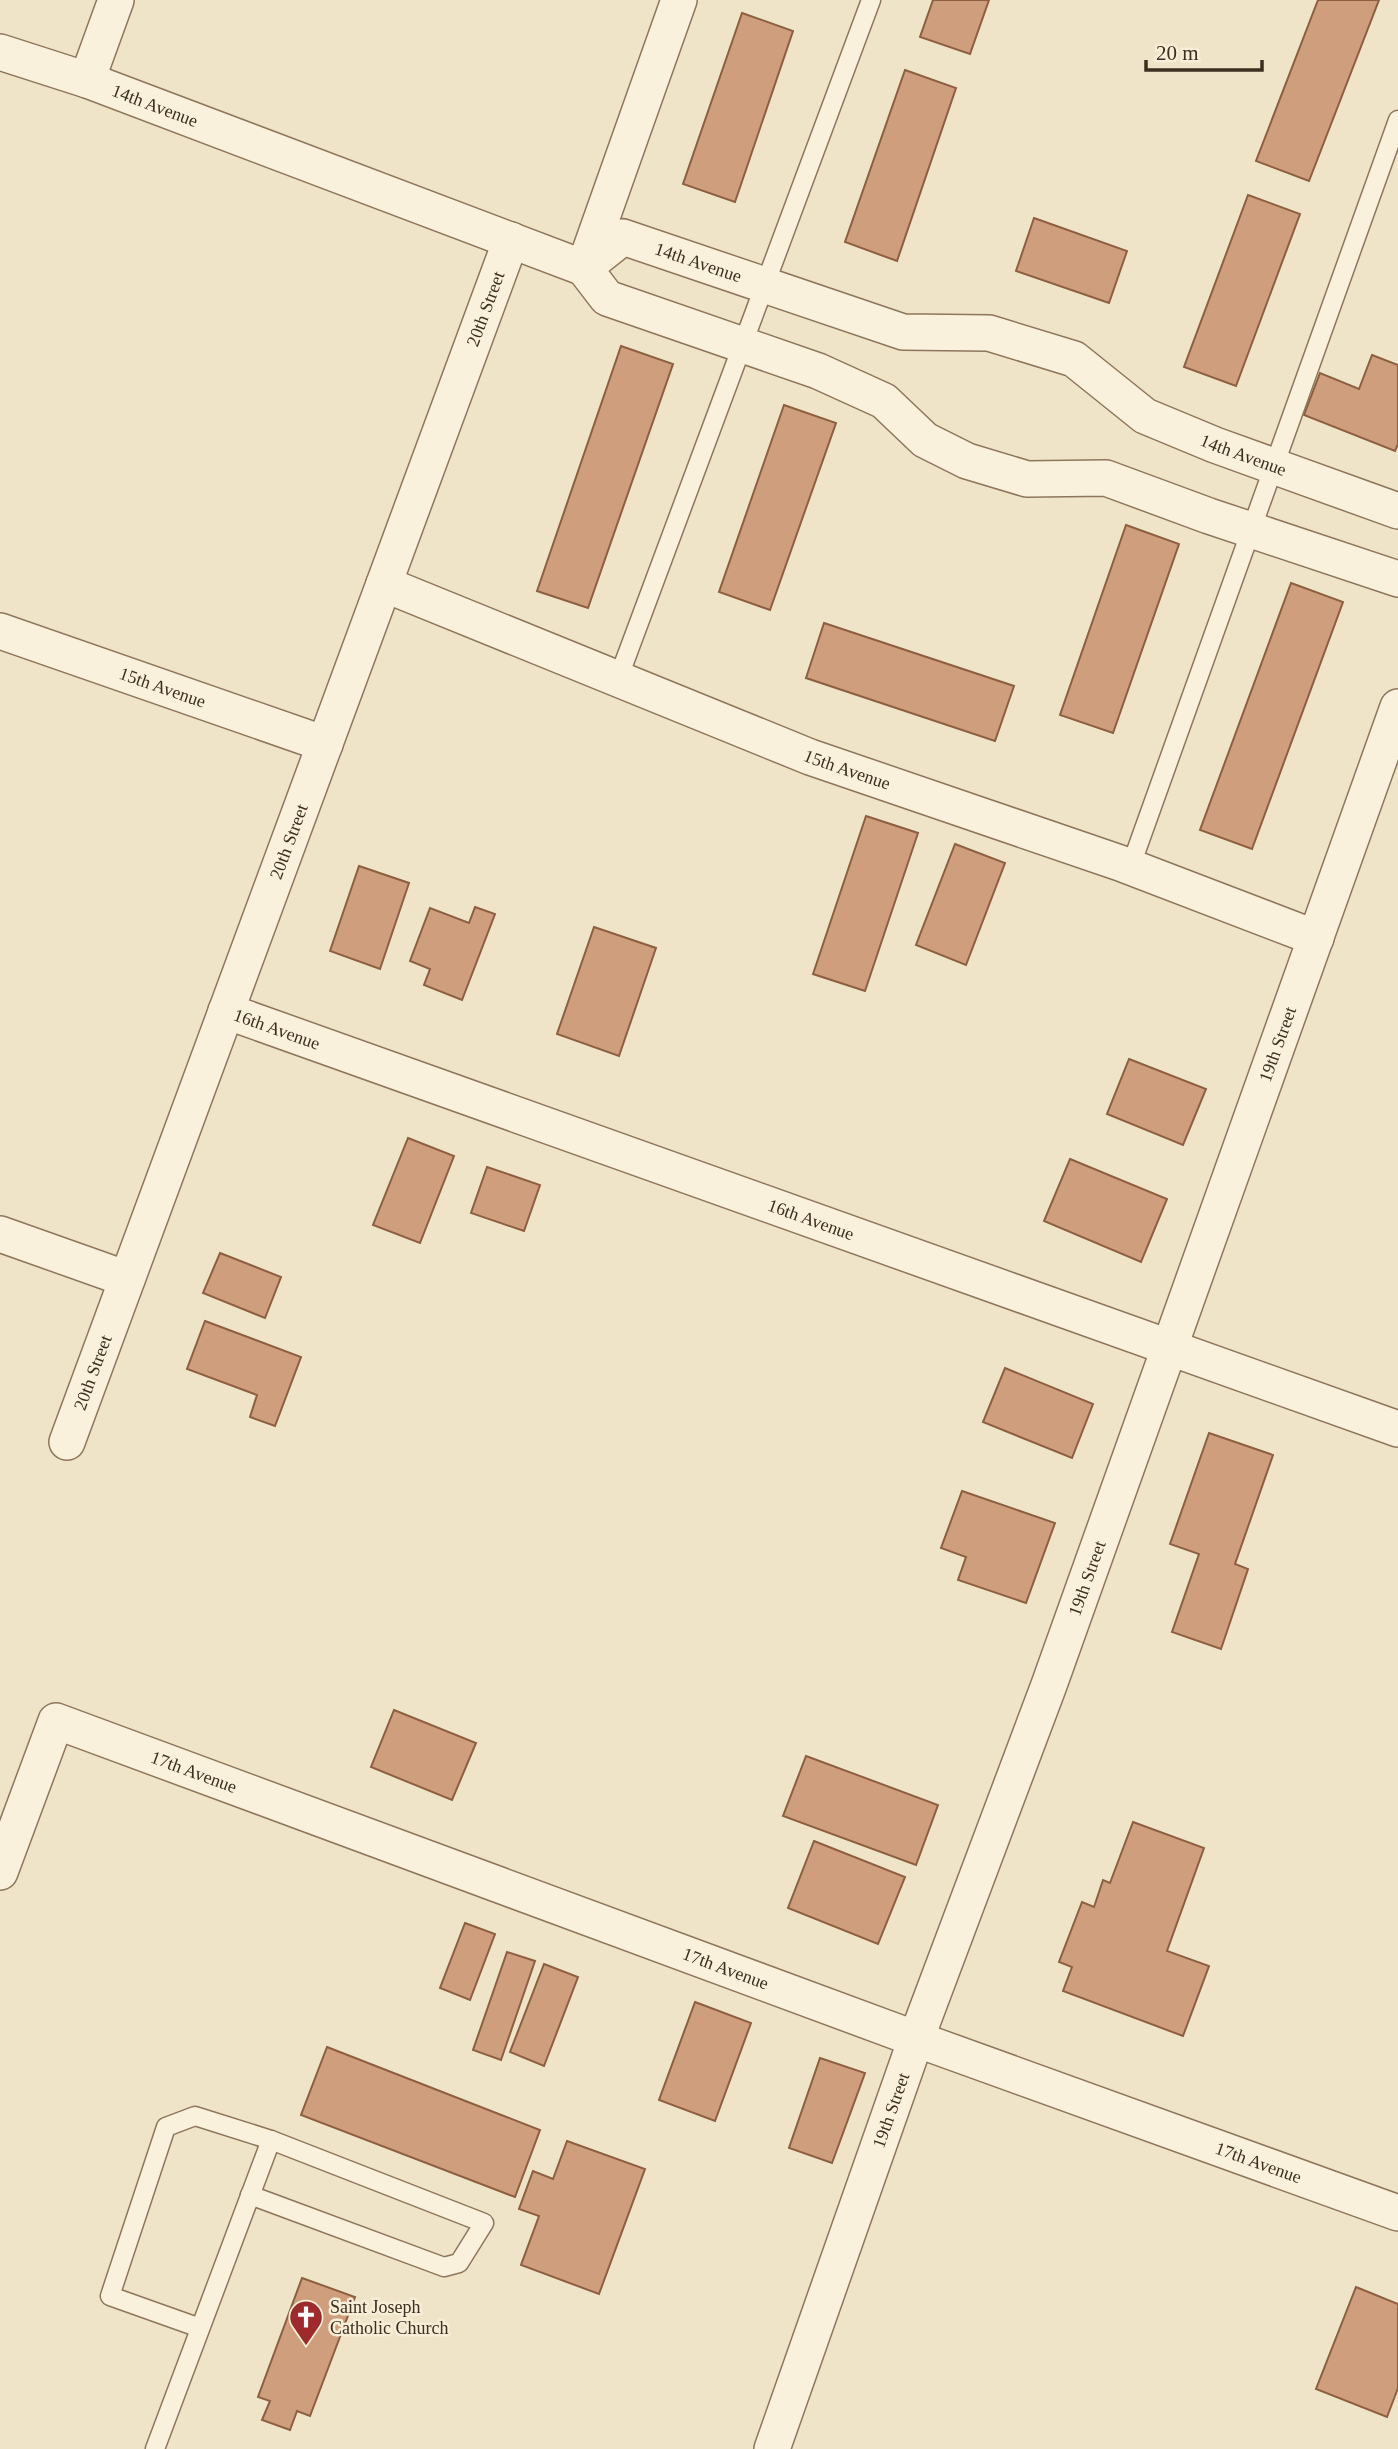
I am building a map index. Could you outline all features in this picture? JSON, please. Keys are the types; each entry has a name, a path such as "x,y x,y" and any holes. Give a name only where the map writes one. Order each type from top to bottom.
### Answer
{"street":[{"path":"87,80 116,0"},
{"path":"679,0 584,268 607,298 818,372 884,401 925,440 967,461 1027,479 1106,478 1398,579"},
{"name":"14th Avenue","path":"0,52 87,80 584,268 623,237 904,332 989,333 1074,359 1145,415 1215,445 1398,511"},
{"name":"20th Street","path":"67,1442 511,240"},
{"name":"15th Avenue","path":"384,584 810,757 1130,868 1316,937"},
{"name":"15th Avenue","path":"0,631 325,744"},
{"name":"19th Street","path":"772,2449 916,2039 1049,1685 1168,1345 1398,707"},
{"name":"16th Avenue","path":"226,1011 1398,1429"},
{"path":"0,1234 127,1279"},
{"name":"17th Avenue","path":"0,1872 56,1721 916,2039 1398,2213"}],"lane":[{"path":"618,679 872,0"},
{"path":"1130,868 1398,120"},
{"path":"200,2328 110,2295 166,2127 195,2116 271,2140 484,2223 459,2263 444,2267 250,2195"},
{"path":"155,2449 271,2140"}],"building":[{"path":"933,0 989,0 970,54 920,37"},
{"path":"1318,0 1379,0 1309,181 1256,161"},
{"path":"742,13 793,31 735,202 683,184"},
{"path":"905,70 956,88 897,261 845,242"},
{"path":"1248,195 1300,214 1236,386 1184,367"},
{"path":"1034,218 1127,251 1109,303 1016,271"},
{"path":"621,346 673,364 588,608 537,591"},
{"path":"1372,355 1398,365 1398,444 1395,451 1304,415 1320,373 1359,389"},
{"path":"784,405 836,423 770,610 719,592"},
{"path":"1126,525 1179,544 1113,733 1060,715"},
{"path":"1291,583 1343,602 1252,849 1200,830"},
{"path":"824,623 1014,686 995,741 806,678"},
{"path":"866,816 918,833 865,991 813,974"},
{"path":"955,844 1005,863 966,965 916,945"},
{"path":"359,866 409,883 380,969 330,951"},
{"path":"475,907 495,914 462,1000 424,985 430,969 410,961 430,908 469,923"},
{"path":"594,927 656,948 619,1056 557,1034"},
{"path":"1129,1059 1206,1089 1183,1145 1107,1114"},
{"path":"408,1138 454,1156 420,1243 373,1225"},
{"path":"1070,1159 1167,1199 1141,1262 1044,1221"},
{"path":"487,1167 540,1185 524,1231 471,1213"},
{"path":"220,1253 281,1277 265,1318 203,1293"},
{"path":"205,1321 301,1357 275,1426 250,1417 257,1395 187,1369"},
{"path":"1005,1368 1093,1404 1072,1458 983,1422"},
{"path":"1209,1433 1273,1455 1235,1564 1248,1569 1221,1649 1172,1632 1199,1554 1170,1544"},
{"path":"962,1491 1055,1523 1026,1603 958,1580 966,1557 941,1548"},
{"path":"394,1710 476,1743 452,1800 371,1767"},
{"path":"806,1756 938,1805 916,1865 783,1816"},
{"path":"1133,1822 1204,1848 1167,1951 1209,1966 1183,2036 1063,1991 1072,1967 1059,1962 1082,1902 1094,1907 1103,1880 1110,1883"},
{"path":"814,1841 905,1877 878,1944 788,1908"},
{"path":"465,1923 495,1934 470,2000 440,1988"},
{"path":"507,1952 535,1961 501,2060 473,2050"},
{"path":"544,1964 578,1977 544,2066 510,2052"},
{"path":"695,2002 751,2023 715,2121 659,2100"},
{"path":"327,2047 540,2130 515,2197 301,2115"},
{"path":"820,2058 865,2073 832,2163 789,2148"},
{"path":"567,2141 645,2169 599,2294 521,2265 539,2216 519,2209 533,2171 553,2179"},
{"name":"Saint Joseph Catholic Church","path":"302,2278 355,2297 310,2416 297,2411 290,2430 262,2420 270,2401 258,2397"},
{"path":"1356,2287 1398,2304 1398,2388 1387,2417 1316,2389"}],"place":[{"name":"Saint Joseph Catholic Church","path":"306,2347"}]}
